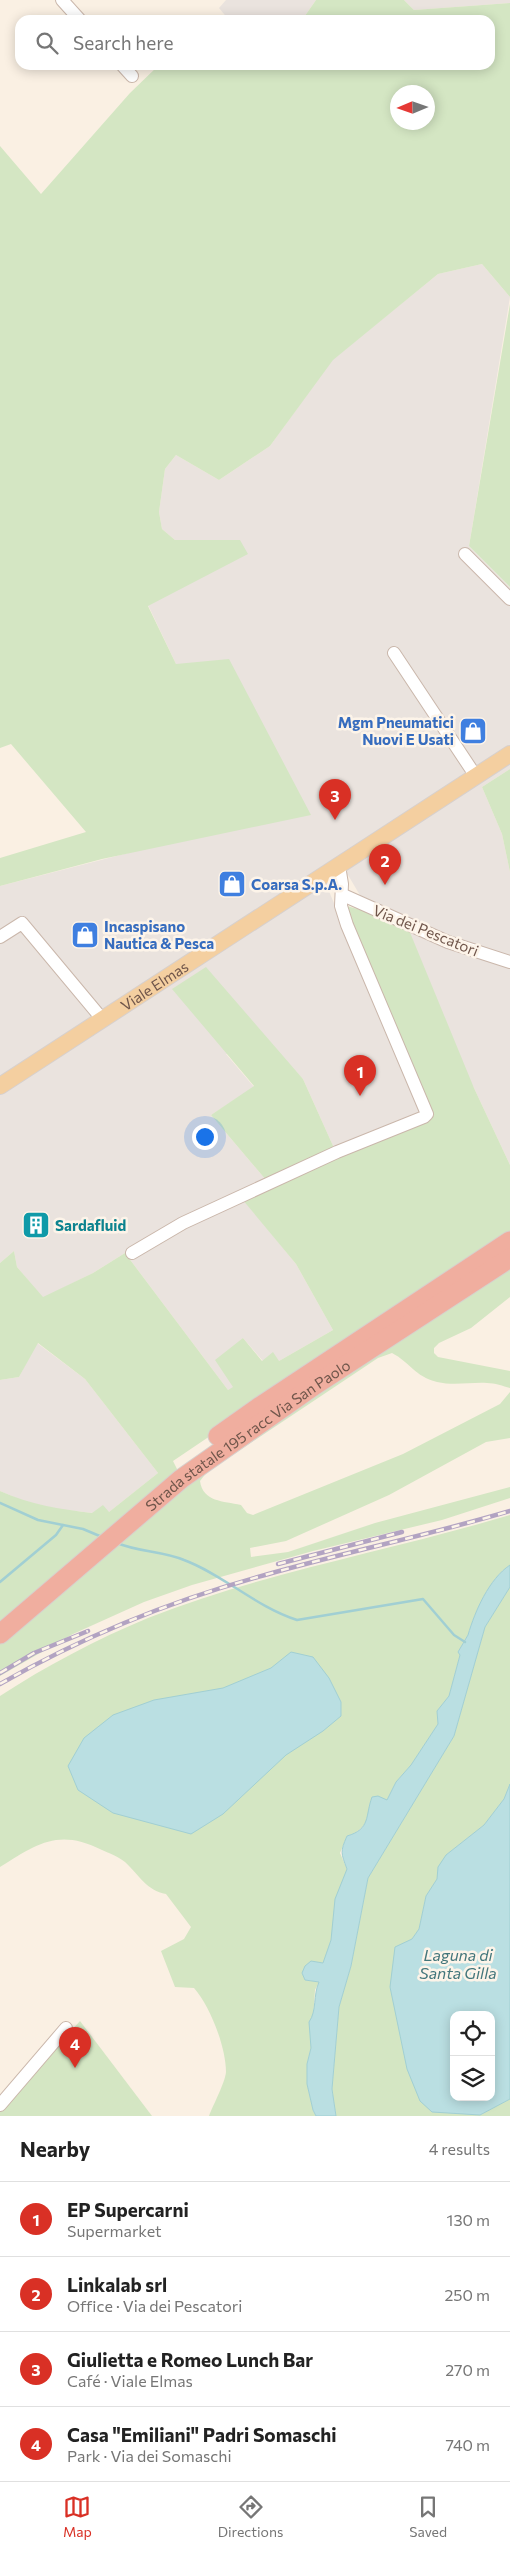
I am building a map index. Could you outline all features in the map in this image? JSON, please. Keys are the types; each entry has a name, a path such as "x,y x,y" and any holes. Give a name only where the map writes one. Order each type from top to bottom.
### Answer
{"highway":[{"name":"Strada statale 195 racc Via San Paolo","path":"0,1617 178,1474 259,1406 510,1241"},
{"name":"Strada statale 195 racc Via San Paolo","path":"0,1634 178,1474 510,1258"}],"main road":[{"name":"Viale Elmas","path":"0,1086 510,754"}],"street":[{"path":"62,0 76,15"},
{"path":"127,70 132,76"},
{"path":"465,554 510,599"},
{"path":"394,654 475,775"},
{"path":"132,1253 183,1223 337,1152 424,1117 427,1114 347,925 341,906 343,895 339,866"},
{"name":"Via dei Pescatori","path":"343,895 448,942 510,962"},
{"path":"0,938 22,923 103,1020"},
{"path":"0,2105 66,2028"}],"shaded area":[{"path":"226,0 316,0 306,15 225,15 219,8"},
{"path":"404,0 510,0 510,3 414,10"},
{"path":"482,264 510,297 469,546 510,587 510,769 482,787 502,834 510,872 510,1165 474,1088 348,875 328,889 423,1113 334,1148 303,1079 280,1054 226,1054 254,1087 211,1115 266,1180 243,1199 296,1264 333,1330 279,1361 263,1361 243,1338 233,1388 228,1390 125,1253 93,1273 43,1298 17,1267 14,1251 0,1263 0,886 132,852 176,664 148,605 240,540 175,540 162,529 159,512 165,469 176,455 219,480 270,446 332,360 438,274"},
{"path":"37,1343 85,1379 158,1473 109,1512 93,1513 47,1508 23,1501 0,1491 0,1380 19,1377"}],"green space":[{"path":"316,0 404,0 414,10 510,3 510,297 482,264 438,274 333,360 270,446 219,480 176,455 165,469 159,512 162,529 175,540 240,540 248,554 148,606 176,664 229,659 311,815 102,859 0,886 0,858 86,832 11,744 0,748 0,146 41,194 130,93 154,70 495,70 495,15 306,15"},
{"path":"510,304 510,587 469,546"},
{"path":"510,769 510,872 502,834 482,787"},
{"path":"347,906 371,913 409,930 474,1088 510,1165 510,1234 173,1461 185,1485 510,1263 510,1297 471,1328 439,1343 434,1348 434,1353 438,1357 510,1371 510,1388 490,1383 450,1384 437,1382 418,1373 392,1353 378,1358 207,1472 200,1481 205,1493 210,1497 241,1505 247,1513 253,1515 403,1454 500,1404 510,1392 510,1438 486,1442 389,1495 286,1541 250,1548 251,1557 288,1552 375,1523 510,1487 510,1498 442,1520 313,1551 192,1585 144,1602 73,1634 0,1676 0,1491 23,1500 57,1508 92,1513 103,1505 109,1512 158,1473 85,1379 38,1343 19,1377 0,1380 0,1263 14,1251 17,1267 43,1297 93,1273 125,1253 228,1390 233,1387 215,1360 243,1338 262,1361 273,1352 279,1361 333,1330 296,1264 242,1199 423,1121"},
{"path":"206,967 303,1079 334,1148 266,1180 211,1115 254,1086 172,989"},
{"path":"510,1515 510,1565 502,1571 489,1587 479,1606 468,1635 458,1652 460,1655 449,1696 437,1711 438,1724 411,1765 396,1782 387,1800 369,1805 367,1821 357,1832 347,1836 340,1853 347,1869 331,1940 323,1964 302,1973 305,1980 319,1982 315,1990 311,2048 307,2064 307,2084 316,2116 209,2116 225,2077 223,2051 216,2027 206,2005 194,1988 175,1987 161,1951 184,1939 191,1927 166,1894 148,1886 120,1858 87,1843 73,1840 48,1842 37,1846 0,1867 0,1696 91,1644 148,1618 192,1602 282,1575"},
{"path":"510,1587 510,1784 504,1799 484,1825 446,1855 437,1879 426,1896 419,1929 412,1939 407,2069 450,2096 450,2101 458,2101 480,2115 510,2099 510,2116 336,2116 332,2089 339,2007 351,1966 368,1878 454,1736 485,1627"},
{"path":"80,2021 152,2116 0,2116 0,2110"}],"water":[{"path":"510,1565 510,1587 485,1627 454,1736 368,1878 351,1966 339,2007 332,2089 336,2116 316,2116 307,2084 307,2064 311,2048 309,2022 313,2013 319,1982 305,1980 302,1973 305,1966 311,1961 323,1963 331,1940 335,1899 347,1869 343,1856 343,1846 347,1836 364,1826 372,1797 378,1796 387,1800 396,1782 411,1765 438,1724 437,1711 449,1696 460,1655 458,1652 468,1635 479,1606 489,1587 502,1571"},
{"path":"291,1652 313,1657 329,1678 341,1702 341,1716 323,1731 286,1755 223,1814 191,1834 113,1813 78,1790 68,1766 84,1738 113,1715 154,1700 223,1688 271,1668"},
{"name":"Laguna di Santa Gilla","path":"510,1784 510,2099 480,2115 432,2112 420,2101 407,2069 390,1987 395,1947 412,1939 419,1929 426,1896 437,1879 438,1867 446,1855 484,1825 504,1799"}],"waterway":[{"path":"0,1503 38,1520 83,1529 102,1537"},
{"path":"0,1582 56,1535 63,1525"},
{"path":"117,1543 176,1557 199,1566 268,1607 297,1620 423,1599 454,1635 465,1642"}],"railway":[{"path":"0,1684 96,1635 196,1596 295,1567 510,1511"},
{"path":"278,1564 402,1532"},
{"path":"0,1673 34,1653 88,1631"}],"place":[{"name":"Mgm Pneumatici Nuovi E Usati","path":"473,731"},
{"name":"Giulietta e Romeo Lunch Bar","path":"335,820"},
{"name":"Coarsa S.p.A.","path":"232,884"},
{"name":"Linkalab srl","path":"385,885"},
{"name":"Incaspisano Nautica & Pesca","path":"85,935"},
{"name":"EP Supercarni","path":"360,1096"},
{"name":"Sardafluid","path":"36,1225"},
{"name":"Casa \"Emiliani\" Padri Somaschi","path":"75,2068"}]}
